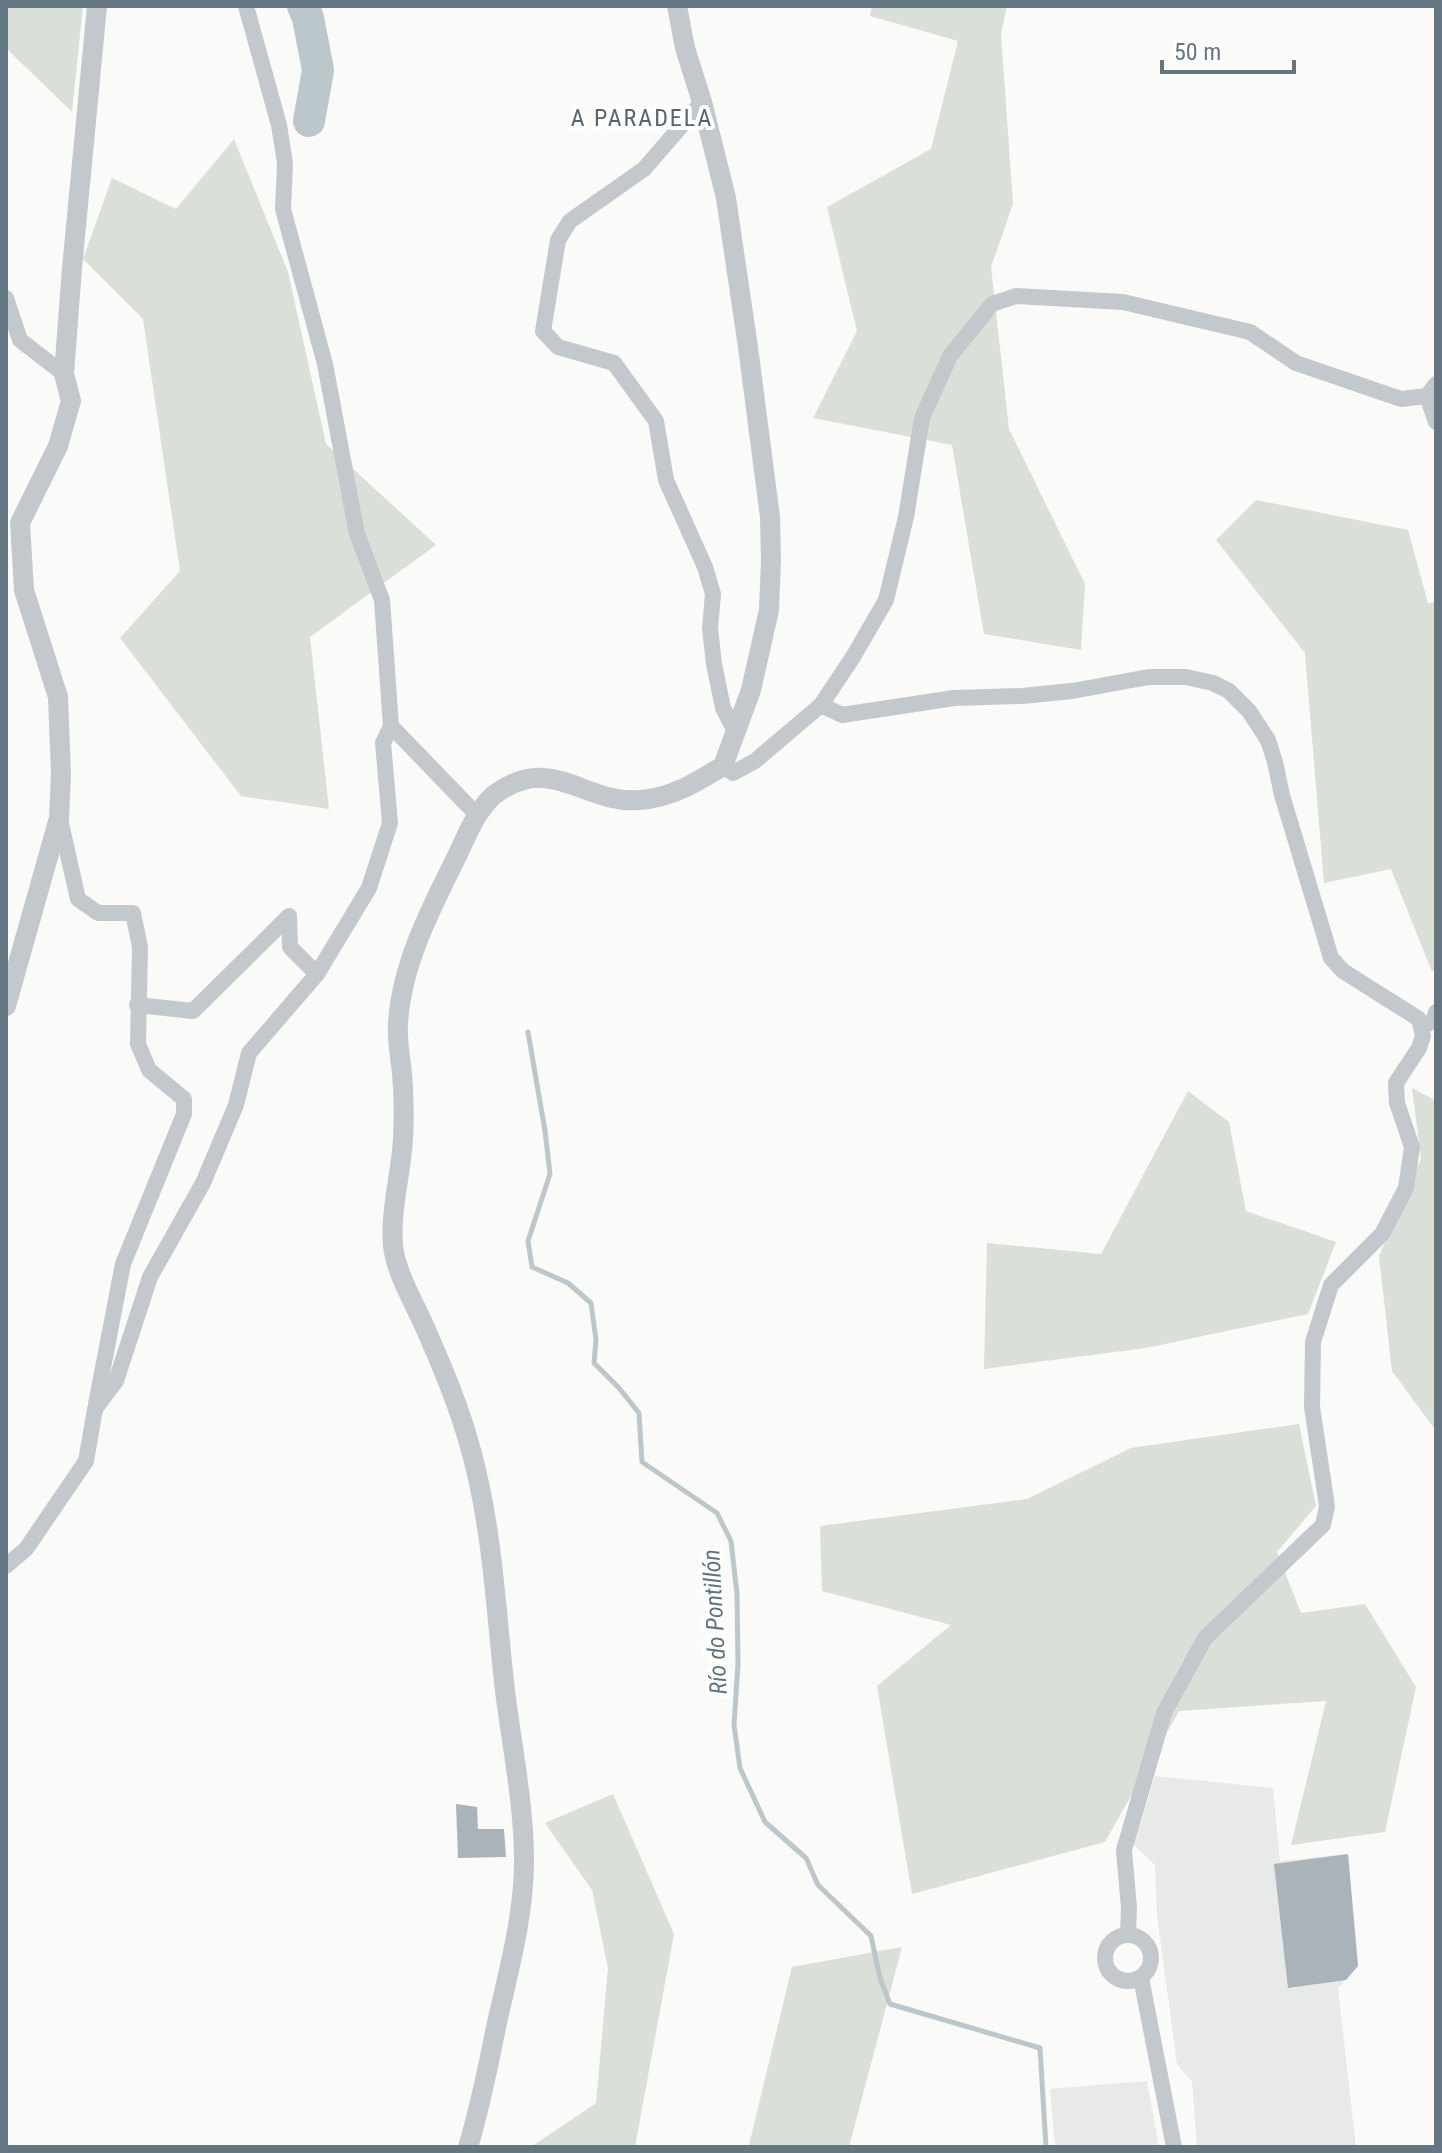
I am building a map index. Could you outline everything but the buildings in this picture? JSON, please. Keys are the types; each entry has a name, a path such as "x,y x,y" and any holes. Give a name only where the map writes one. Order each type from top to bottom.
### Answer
{"street":[{"path":"6,1006 59,818 58,697 24,590 20,523 58,446 71,401 64,374 97,6"},
{"path":"95,1409 116,1381 150,1277 203,1183 236,1105 249,1053 317,974 369,888 390,823 383,743 391,726 382,600 357,534 325,364 283,209 285,163 279,125 246,6"},
{"path":"468,2147 477,2118 519,1914 524,1859 521,1808 488,1526 473,1454 453,1392 393,1251 393,1218 403,1142 398,1027 402,990 429,913 477,815 495,794 521,780 543,777 605,797 637,801 673,794 723,766 751,690 769,610 770,517 726,198 685,48 677,6"},
{"path":"702,102 644,169 570,221 558,240 543,331 558,347 614,363 656,421 666,480 705,567 713,594 710,628 714,664 723,708 736,733"},
{"path":"723,766 733,773 755,761 821,705 853,657 886,600 906,517 922,418 950,356 992,304 1016,296 1123,302 1250,332 1296,363 1401,399 1432,390 1436,422"},
{"path":"6,298 20,340 64,374"},
{"path":"821,705 842,715 954,698 1072,691 1149,677 1186,677 1213,683 1229,691 1249,711 1268,740 1331,958 1343,971 1408,1011 1422,1025 1423,1036 1419,1048 1396,1083 1397,1103 1412,1147 1406,1188 1382,1234 1331,1285 1313,1342 1312,1407 1327,1506 1323,1525 1205,1638 1164,1713 1124,1850 1128,1935"},
{"path":"391,726 477,815"},
{"path":"6,1566 26,1549 86,1461 123,1264 184,1114 184,1099 149,1070 138,1044 140,947 133,913 98,913 78,899 59,818"},
{"path":"137,1005 193,1011 289,916 290,947 317,974"},
{"path":"1422,1025 1429,1024 1436,1012"},
{"path":"1128,1935 1142,1940 1151,1952 1150,1967 1133,1982 1118,1980 1111,1975 1105,1961 1109,1945 1128,1935"},
{"path":"1141,1978 1174,2147"}],"shaded area":[{"path":"6,6 83,6 72,112 6,48"},
{"path":"872,6 1007,6 1001,34 1013,204 991,267 1009,429 1085,584 1081,650 984,634 952,445 813,418 857,331 827,207 931,149 958,41 870,16"},
{"path":"234,139 288,272 326,444 436,545 310,637 329,809 241,796 120,638 180,571 143,319 83,259 112,178 176,209"},
{"path":"1256,500 1408,530 1428,603 1436,602 1436,969 1432,972 1391,869 1324,883 1305,653 1216,540"},
{"path":"1412,1088 1436,1101 1436,1431 1392,1371 1379,1256 1421,1159"},
{"path":"1188,1091 1229,1122 1246,1211 1336,1242 1308,1314 1146,1348 984,1369 987,1243 1101,1254"},
{"path":"1299,1424 1316,1506 1277,1552 1301,1613 1365,1604 1416,1687 1385,1832 1291,1845 1326,1701 1179,1711 1105,1842 912,1894 877,1686 951,1625 822,1591 820,1526 1027,1499 1131,1448"},
{"path":"1155,1776 1273,1788 1280,1861 1348,1854 1358,1966 1338,1988 1356,2147 1197,2147 1192,2082 1177,2064 1157,1916 1155,1865 1134,1845"},
{"path":"613,1794 674,1934 635,2147 531,2147 596,2103 608,1968 592,1890 545,1823"},
{"path":"902,1947 849,2147 749,2145 792,1967"},
{"path":"1147,2081 1159,2147 1055,2147 1050,2089"}],"waterway":[{"path":"303,6 318,70 309,121"},
{"name":"Río do Pontillón","path":"528,1032 550,1174 528,1241 532,1267 568,1283 591,1303 596,1340 594,1363 639,1413 642,1462 717,1513 731,1541 737,1594 738,1664 734,1725 740,1768 765,1822 806,1858 818,1885 871,1936 880,1978 890,2004 1040,2048 1046,2147"}],"district":[{"name":"A PARADELA","path":"642,118"}]}
